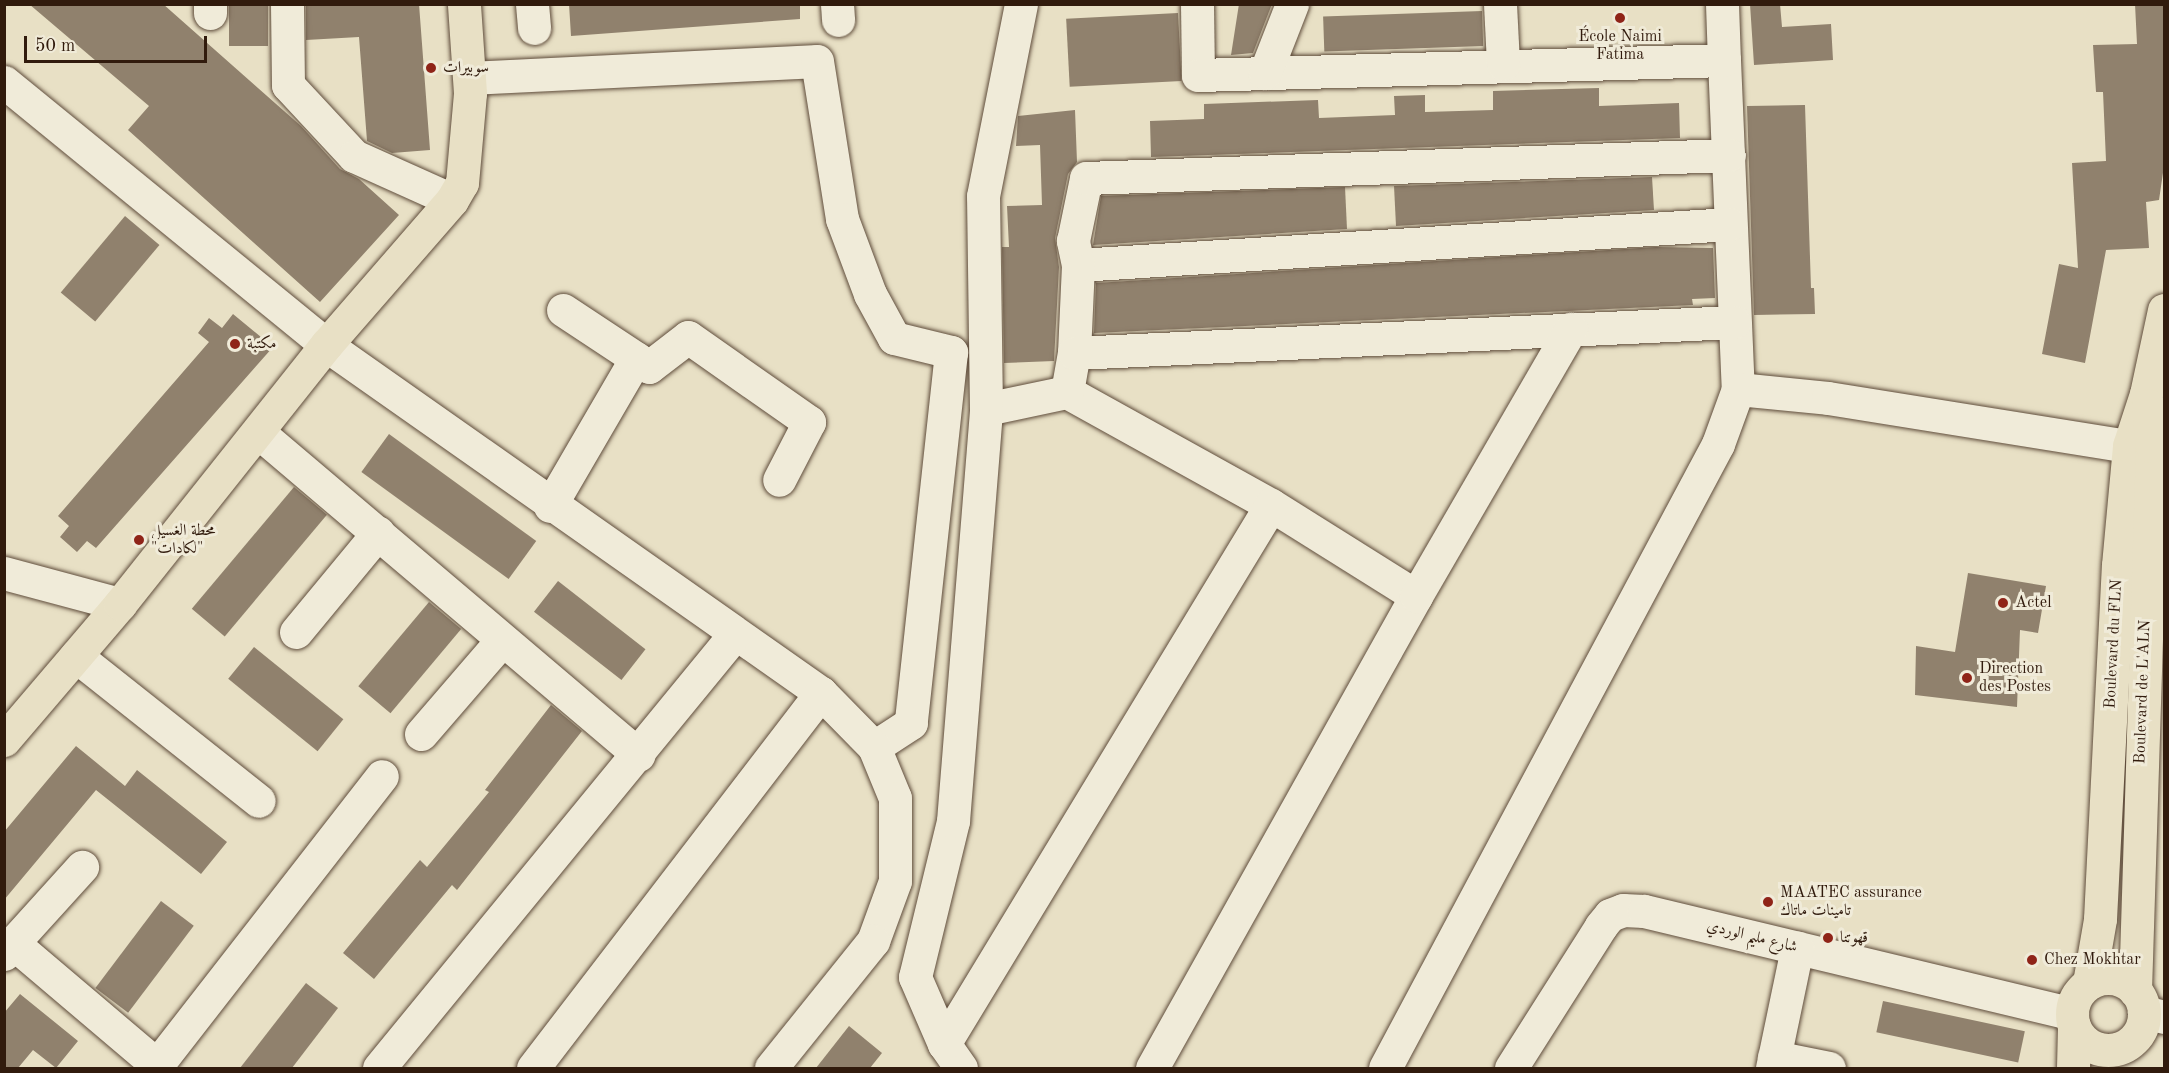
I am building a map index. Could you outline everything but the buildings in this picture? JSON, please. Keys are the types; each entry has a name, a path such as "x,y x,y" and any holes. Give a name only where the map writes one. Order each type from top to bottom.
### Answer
{"main road":[{"path":"4,740 120,604 326,345 452,200 462,183 470,78 464,4"},
{"name":"Boulevard du FLN","path":"2089,983 2100,919 2118,565 2129,446 2155,395 2164,310"},
{"name":"Boulevard de L'ALN","path":"2148,1007 2152,446 2155,395"},
{"path":"2073,1020 2090,1045 2114,1049 2124,1057 2139,1031 2148,1007 2108,978 2089,983 2076,996 2073,1020 2073,1068"}],"street":[{"path":"286,4 288,85 354,156 452,200"},
{"path":"953,1056 915,977 953,820 986,409 983,196 1021,4"},
{"path":"1197,4 1198,75 1503,64 1724,60"},
{"path":"1264,72 1292,4"},
{"path":"1500,4 1503,64"},
{"path":"1385,1068 1718,444 1738,389 1722,4"},
{"path":"470,78 817,62 842,219 870,294 894,338 951,352 911,723 874,747"},
{"path":"4,82 326,345 550,506 821,693 874,747 895,798 895,881 873,941 771,1068"},
{"path":"1067,392 1074,353 1078,265 1073,242 1086,178 1729,155"},
{"path":"1078,265 1730,224"},
{"path":"562,310 649,367 688,338 809,422 779,480"},
{"path":"1074,353 1734,322"},
{"path":"1152,1068 1416,596 1571,329"},
{"path":"550,506 636,358"},
{"path":"1738,389 1828,398 2129,446"},
{"path":"986,409 1067,392 1271,505 1416,596"},
{"path":"258,432 639,755"},
{"path":"953,1056 1271,505"},
{"path":"296,632 378,533"},
{"path":"4,573 120,604"},
{"path":"379,1068 639,755 734,635"},
{"path":"421,734 502,640"},
{"path":"76,656 259,801"},
{"path":"533,1068 821,693"},
{"path":"82,867 9,949 160,1067 382,776"},
{"name":"شارع مليم الوردي","path":"1511,1068 1601,926 1610,915 1623,910 1644,911 1797,948 2073,1020"},
{"path":"1797,948 1773,1063 1829,1068"}],"place":[{"name":"École Naimi Fatima","path":"1620,18"},
{"name":"سوبيرات","path":"431,68"},
{"name":"مكتبة","path":"235,344"},
{"name":"محطة الغسيل \"لكادات\"","path":"139,540"},
{"name":"Actel","path":"2003,603"},
{"name":"Direction des Postes","path":"1967,678"},
{"name":"MAATEC assurance تامينات ماتاك","path":"1768,902"},
{"name":"قهوتنا","path":"1828,938"},
{"name":"Chez Mokhtar","path":"2032,960"}]}
